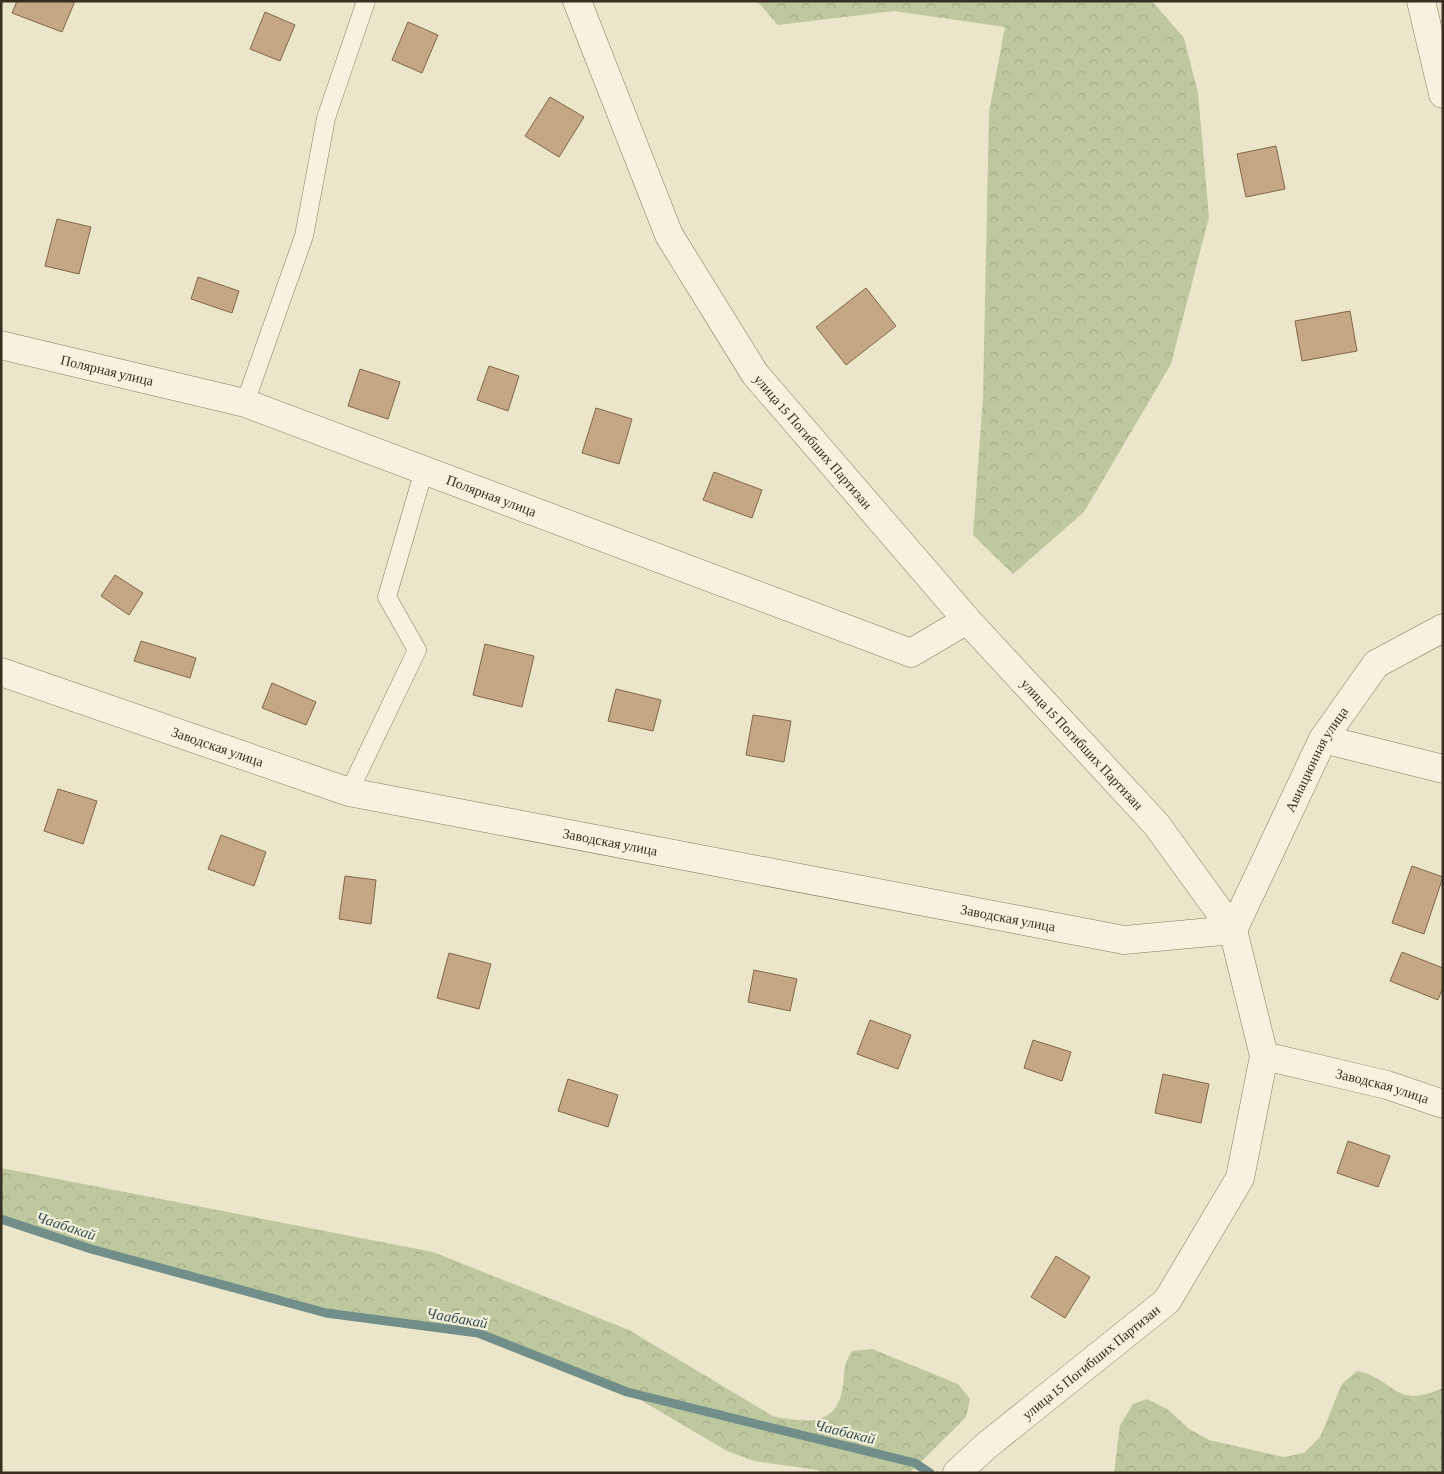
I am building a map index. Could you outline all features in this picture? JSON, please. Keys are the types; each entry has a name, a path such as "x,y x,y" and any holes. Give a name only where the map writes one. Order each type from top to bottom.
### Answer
{"street":[{"name":"улица 15 Погибших Партизан","path":"577,1 669,236 755,374 967,620 1156,824 1233,930 1264,1056 1240,1178 1167,1301 986,1446 957,1473"},
{"path":"1421,1 1443,94"},
{"name":"Полярная улица","path":"1,345 244,403 911,653 967,620"},
{"name":"Авиационная улица","path":"1233,930 1323,740 1376,664 1443,628"},
{"name":"Заводская улица","path":"1,672 349,792 1124,940 1233,930"},
{"path":"1323,740 1443,769"},
{"name":"Заводская улица","path":"1264,1056 1387,1084 1443,1104"}],"lane":[{"path":"244,403 304,236 326,118 366,1"},
{"path":"349,792 417,650 387,597 424,470"}],"green space":[{"path":"757,1 1152,1 1184,38 1198,93 1209,217 1171,364 1084,512 1013,574 973,535 983,397 989,112 1005,27 894,11 778,25"},
{"path":"1,1168 433,1252 629,1330 773,1416 795,1420 815,1420 824,1417 838,1403 842,1391 845,1367 852,1351 872,1349 958,1384 970,1399 966,1417 910,1473 821,1473 818,1470 754,1461 727,1451 627,1392 478,1333 326,1313 91,1249 1,1219"},
{"path":"1357,1371 1380,1380 1396,1391 1414,1396 1427,1394 1443,1388 1443,1473 1114,1473 1120,1425 1133,1404 1147,1399 1167,1409 1189,1429 1209,1440 1284,1457 1304,1453 1320,1437 1342,1384"}],"building":[{"path":"17,1 75,1 62,32 12,13"},
{"path":"265,12 295,25 280,61 250,49"},
{"path":"408,22 438,35 422,73 392,60"},
{"path":"550,97 584,117 559,157 525,136"},
{"path":"1276,146 1285,189 1246,197 1237,154"},
{"path":"57,219 91,227 79,274 45,266"},
{"path":"198,277 239,291 232,313 191,299"},
{"path":"866,288 896,326 846,365 816,327"},
{"path":"1350,311 1357,351 1302,361 1295,321"},
{"path":"489,366 519,376 508,411 477,400"},
{"path":"360,369 400,382 388,419 348,406"},
{"path":"596,408 632,419 619,464 582,453"},
{"path":"714,472 762,490 752,518 703,500"},
{"path":"115,575 143,593 129,615 101,596"},
{"path":"141,641 196,658 190,678 134,661"},
{"path":"485,644 534,656 522,707 473,695"},
{"path":"272,683 316,702 306,725 262,708"},
{"path":"616,689 661,700 653,731 608,721"},
{"path":"753,715 791,721 784,762 746,755"},
{"path":"58,789 97,801 83,844 44,831"},
{"path":"221,835 266,852 254,886 208,869"},
{"path":"1412,866 1443,877 1424,934 1392,923"},
{"path":"345,876 376,880 371,924 339,919"},
{"path":"1402,952 1443,968 1443,987 1438,1000 1390,981"},
{"path":"449,953 491,964 479,1009 437,998"},
{"path":"754,970 797,979 790,1011 748,1002"},
{"path":"870,1020 911,1035 898,1069 857,1054"},
{"path":"1033,1040 1071,1052 1062,1081 1024,1068"},
{"path":"1163,1074 1209,1084 1201,1123 1155,1113"},
{"path":"568,1079 618,1095 608,1127 558,1111"},
{"path":"1348,1141 1390,1156 1378,1187 1337,1173"},
{"path":"1056,1256 1090,1277 1065,1318 1031,1297"}],"waterway":[{"name":"Чаабакай","path":"1,1219 91,1249 326,1313 478,1333 627,1392 915,1463 930,1473"}]}
